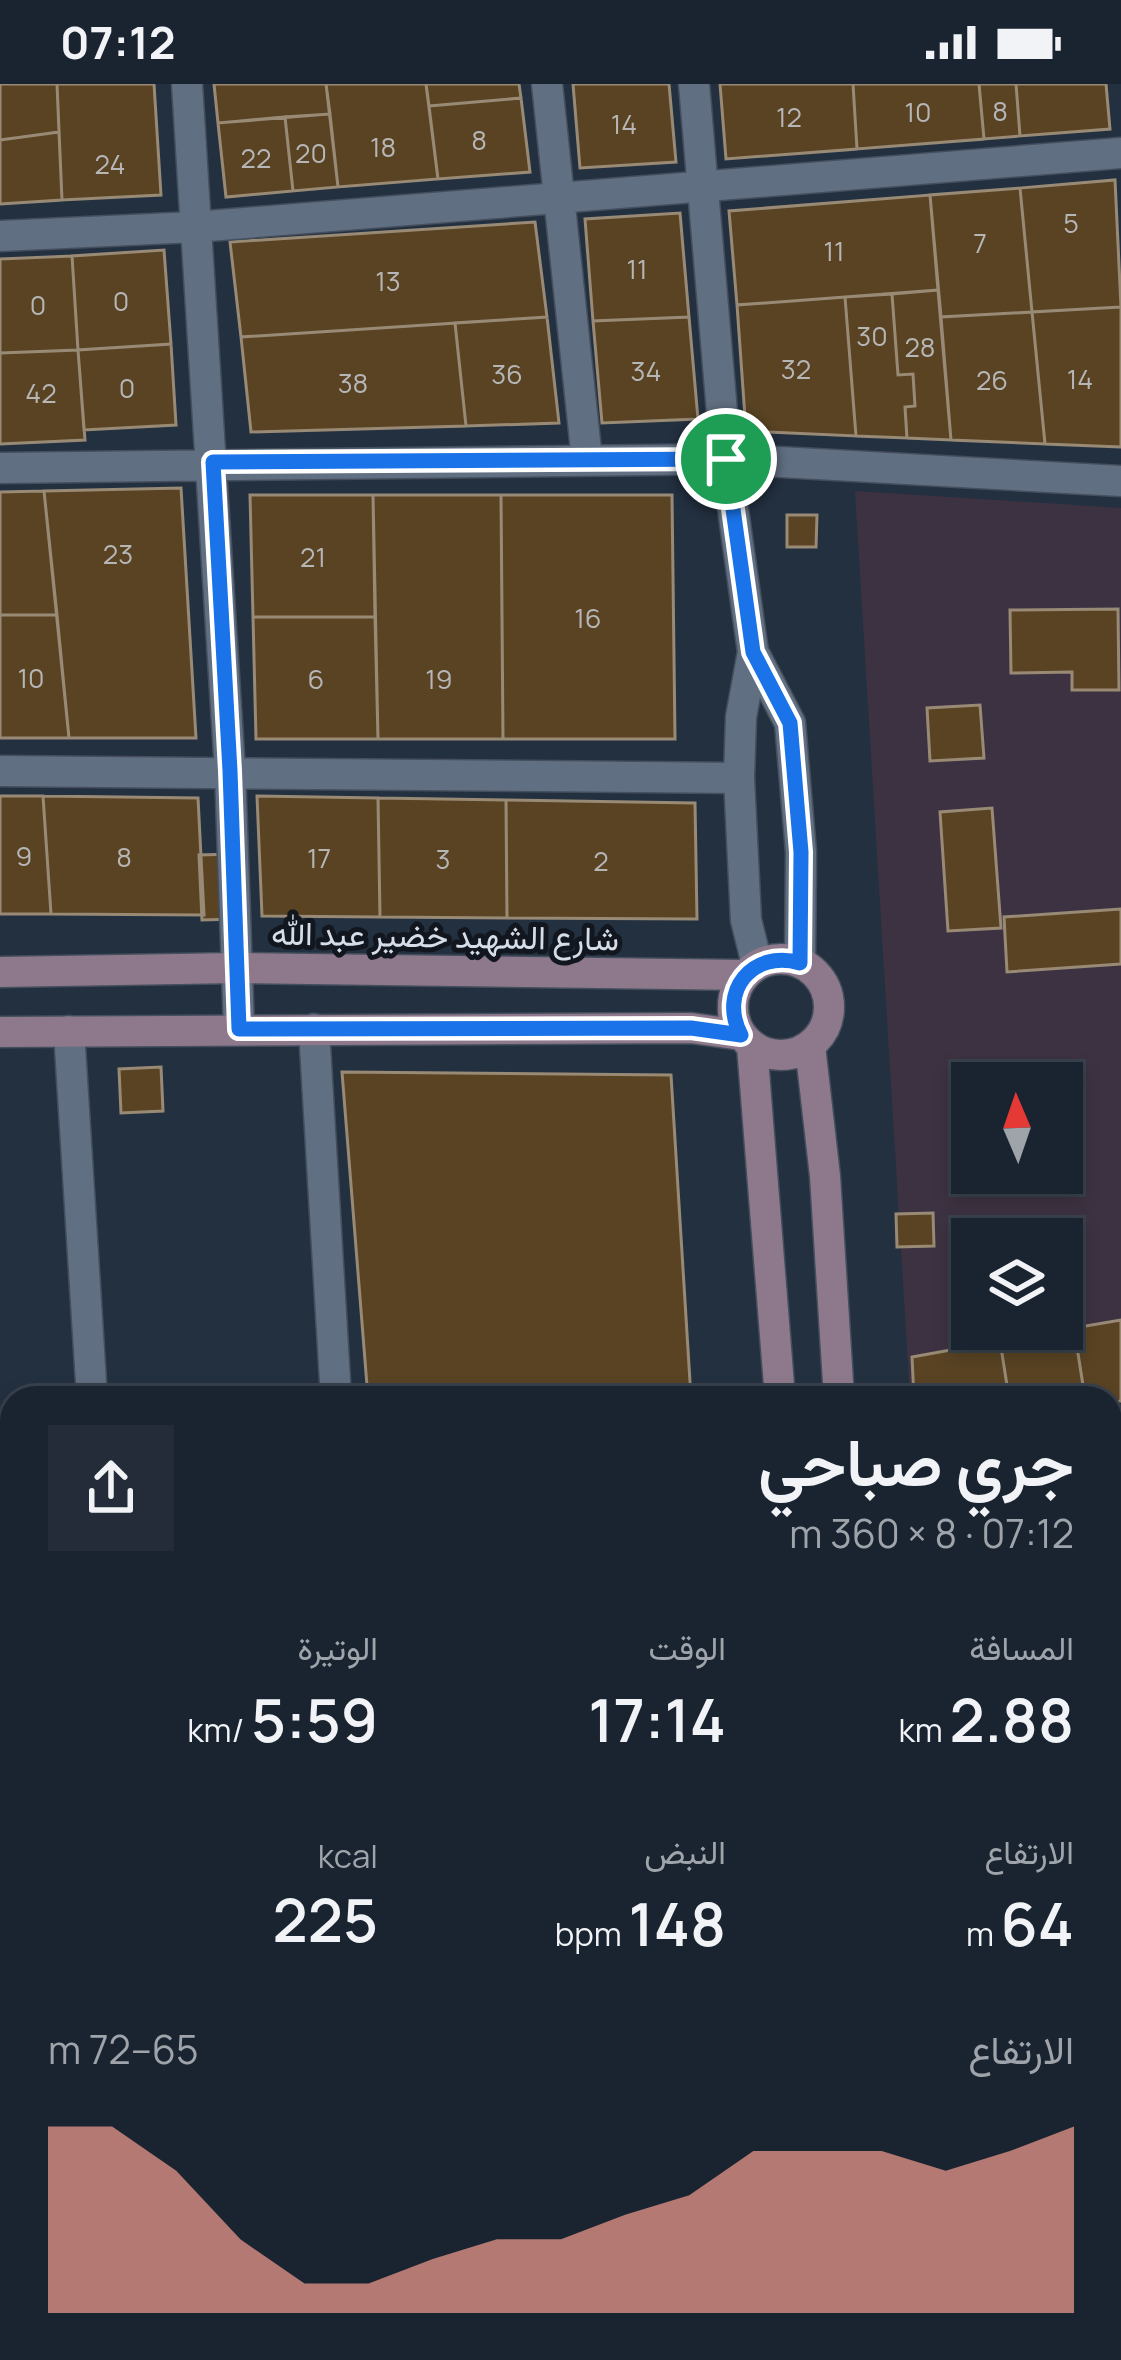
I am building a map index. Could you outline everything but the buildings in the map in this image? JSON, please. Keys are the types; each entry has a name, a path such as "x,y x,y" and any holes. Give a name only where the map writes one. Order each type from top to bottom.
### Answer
{"main road":[{"path":"779,1386 760,1109 747,1040 734,1021 732,1004 736,988 750,970 786,959 814,972 829,1001 828,1018 810,1046 825,1176 838,1386"},
{"name":"شارع الشهيد خضير عبد الله","path":"0,972 750,970"},
{"path":"0,1032 691,1028 747,1040 781,1055 810,1046"}],"street":[{"path":"187,84 213,462 239,1029"},
{"path":"547,84 587,460"},
{"path":"694,84 726,459 753,652 741,717 739,778 750,970"},
{"path":"0,236 195,227 1121,152"},
{"path":"0,467 726,459 1121,481"},
{"path":"753,652 790,723 801,852 800,963"},
{"path":"0,771 739,778"},
{"path":"314,1029 335,1386"},
{"path":"69,1031 91,1386"}],"shaded area":[{"path":"855,491 1121,508 1121,1386 909,1386"}],"route":[{"path":"726,459 753,652 790,723 801,852 800,963 771,960 744,975 732,1004 741,1035 691,1028 239,1029 213,462 726,459"}]}
